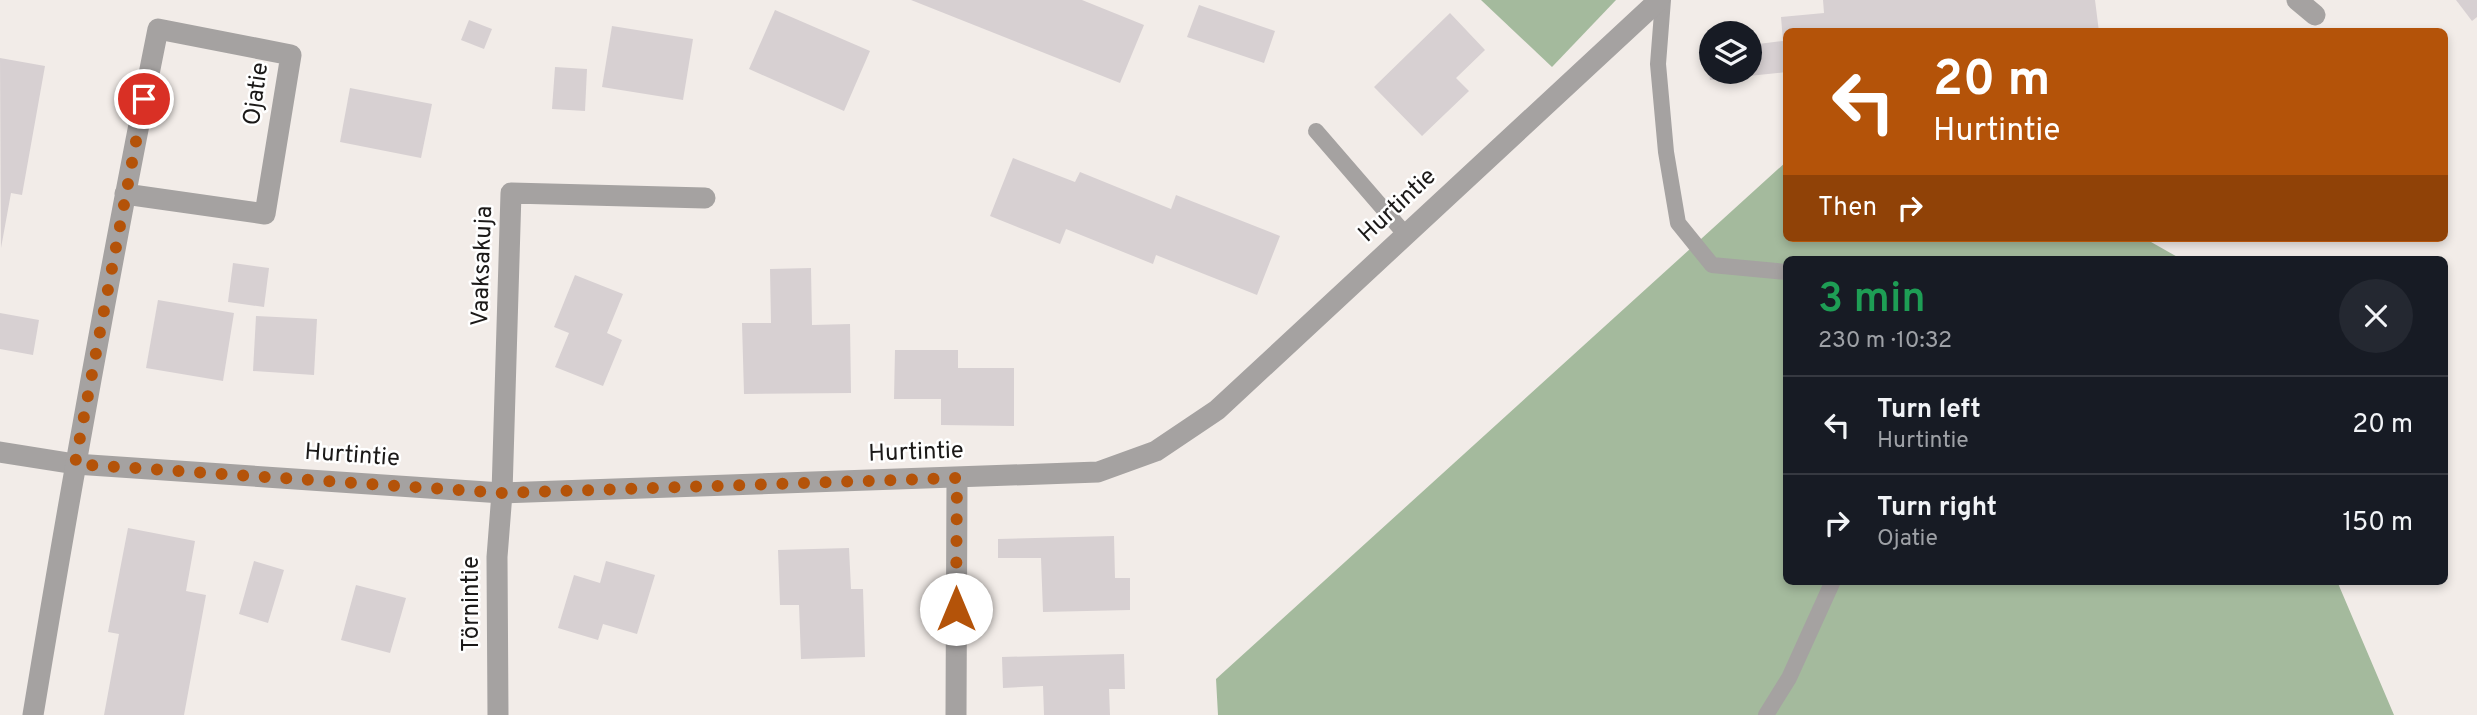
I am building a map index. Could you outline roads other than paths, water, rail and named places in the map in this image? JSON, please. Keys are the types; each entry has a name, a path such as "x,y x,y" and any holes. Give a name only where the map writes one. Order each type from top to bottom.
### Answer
{"street":[{"name":"Hurtintie","path":"0,452 75,464 502,493 1098,472 1156,451 1217,411 1661,0"},
{"path":"2297,0 2315,15"},
{"name":"Ojatie","path":"33,715 75,464 125,194 158,29 291,55 265,215 125,194"},
{"name":"Vaaksakuja","path":"502,493 511,193 705,198"},
{"path":"956,715 957,478"},
{"name":"Törnintie","path":"498,715 497,557 502,493"}],"lane":[{"path":"1661,0 1658,64 1666,152 1678,223 1712,265 1783,272"},
{"path":"1316,131 1406,235"},
{"path":"1766,715 1789,678 1831,585"}]}
